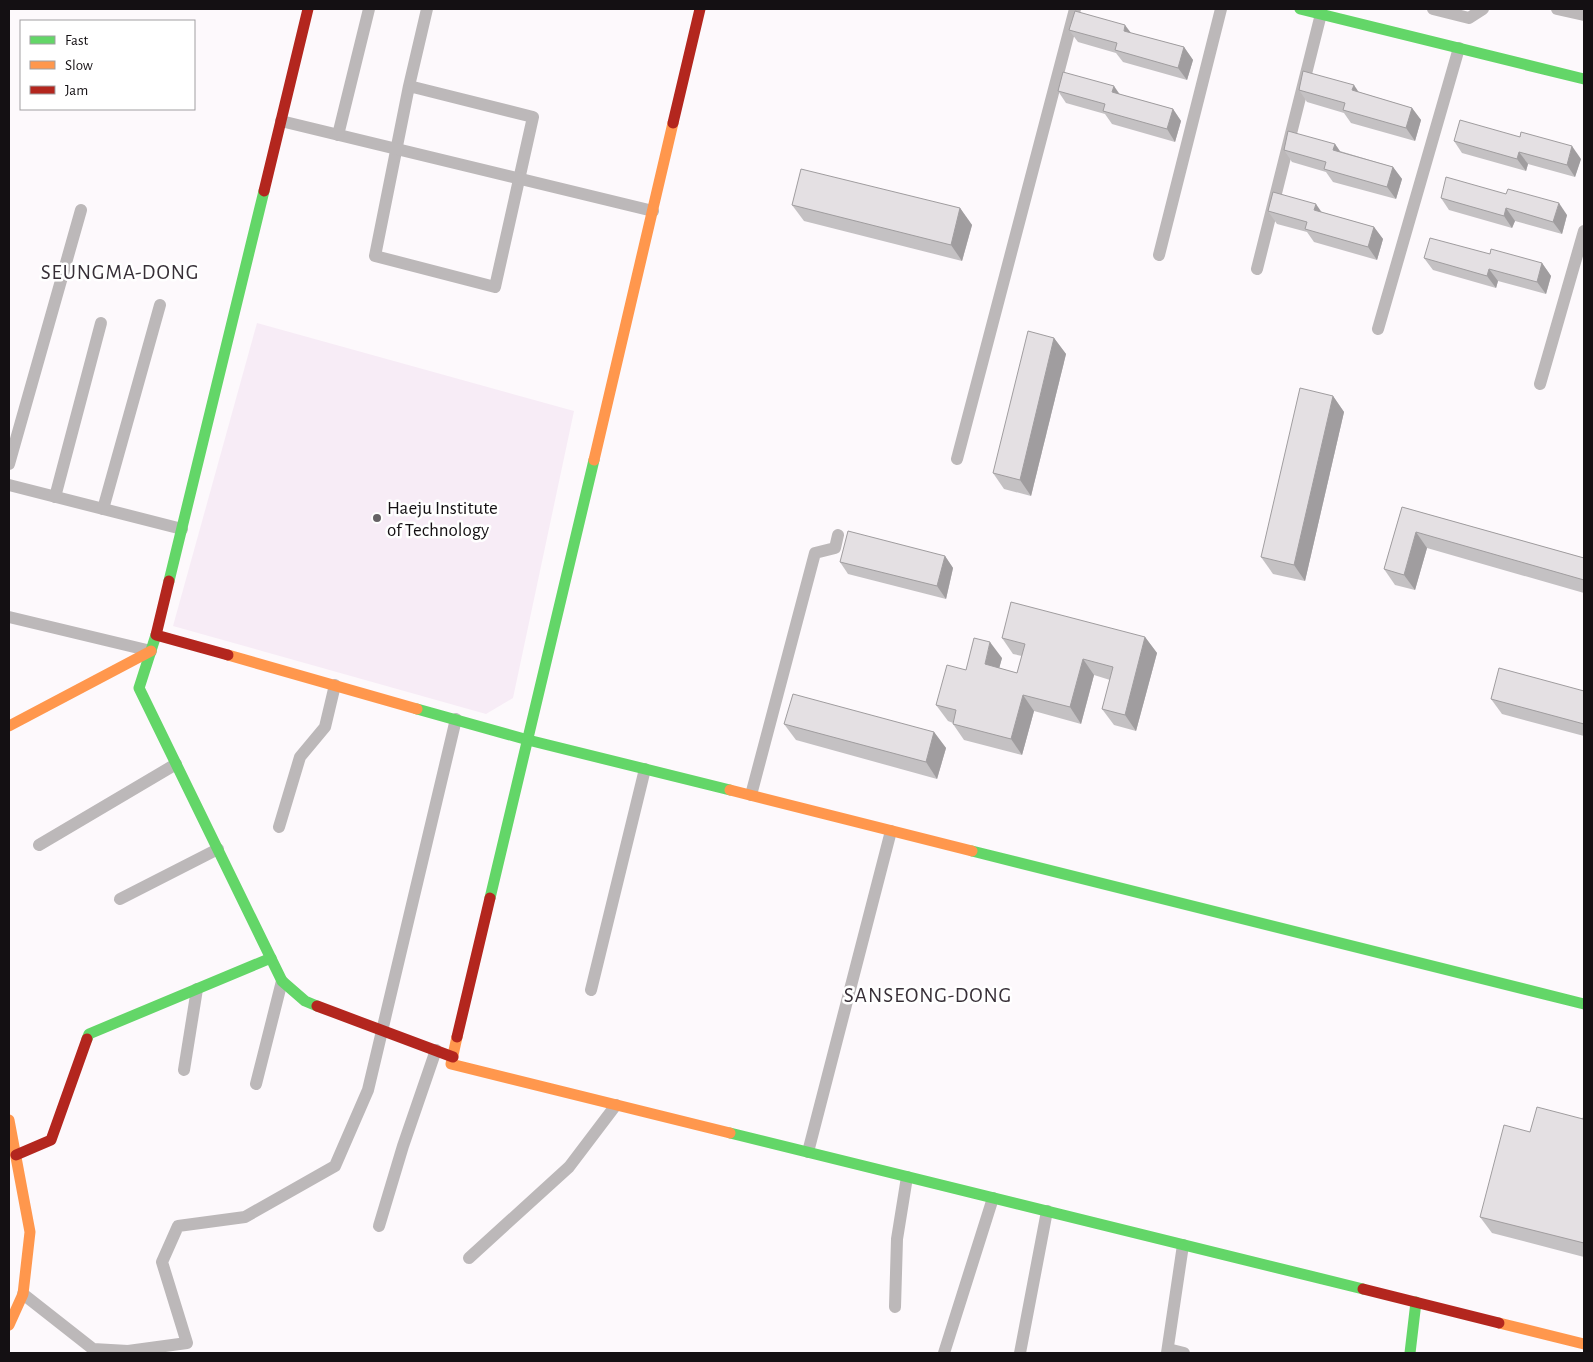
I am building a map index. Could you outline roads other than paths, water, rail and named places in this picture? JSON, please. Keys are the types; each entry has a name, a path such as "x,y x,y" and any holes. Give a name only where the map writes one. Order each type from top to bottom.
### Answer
{"street":[{"path":"308,9 156,635 139,688 282,981 305,1001 453,1057"},
{"path":"338,135 369,9"},
{"path":"409,86 533,117 495,287 375,256 409,86 428,9"},
{"path":"700,9 451,1064 1584,1344"},
{"path":"957,459 1076,9"},
{"path":"1159,255 1221,9"},
{"path":"1300,9 1584,79"},
{"path":"1432,9 1469,18 1483,9"},
{"path":"1557,9 1584,15"},
{"path":"1257,269 1321,14"},
{"path":"1378,329 1460,48"},
{"path":"281,121 653,211"},
{"path":"9,464 81,210"},
{"path":"1540,384 1584,231"},
{"path":"104,509 160,305"},
{"path":"55,497 101,323"},
{"path":"9,485 182,529"},
{"path":"751,796 815,553 835,548 838,534"},
{"path":"9,617 151,652"},
{"path":"156,635 528,740 1584,1004"},
{"path":"9,726 151,652"},
{"path":"279,827 300,757 325,728 335,685"},
{"path":"23,1294 93,1349 128,1351 188,1343 162,1262 178,1226 244,1217 335,1166 368,1090 456,719"},
{"path":"40,845 176,764"},
{"path":"591,990 645,769"},
{"path":"808,1152 891,830"},
{"path":"120,899 218,849"},
{"path":"16,1155 51,1140 89,1034 271,958"},
{"path":"256,1084 282,981"},
{"path":"184,1070 197,989"},
{"path":"379,1226 402,1146 436,1050"},
{"path":"468,1258 569,1167 616,1105"},
{"path":"9,1120 30,1232 23,1294 9,1325"},
{"path":"895,1307 897,1239 907,1177"},
{"path":"944,1353 993,1198"},
{"path":"1020,1353 1047,1211"},
{"path":"1183,1245 1168,1351 1184,1353"},
{"path":"1410,1353 1416,1302"}],"place":[{"name":"Haeju Institute of Technology","path":"377,518"}],"district":[{"name":"SEUNGMA-DONG","path":"120,272"},
{"name":"SANSEONG-DONG","path":"928,995"}]}
